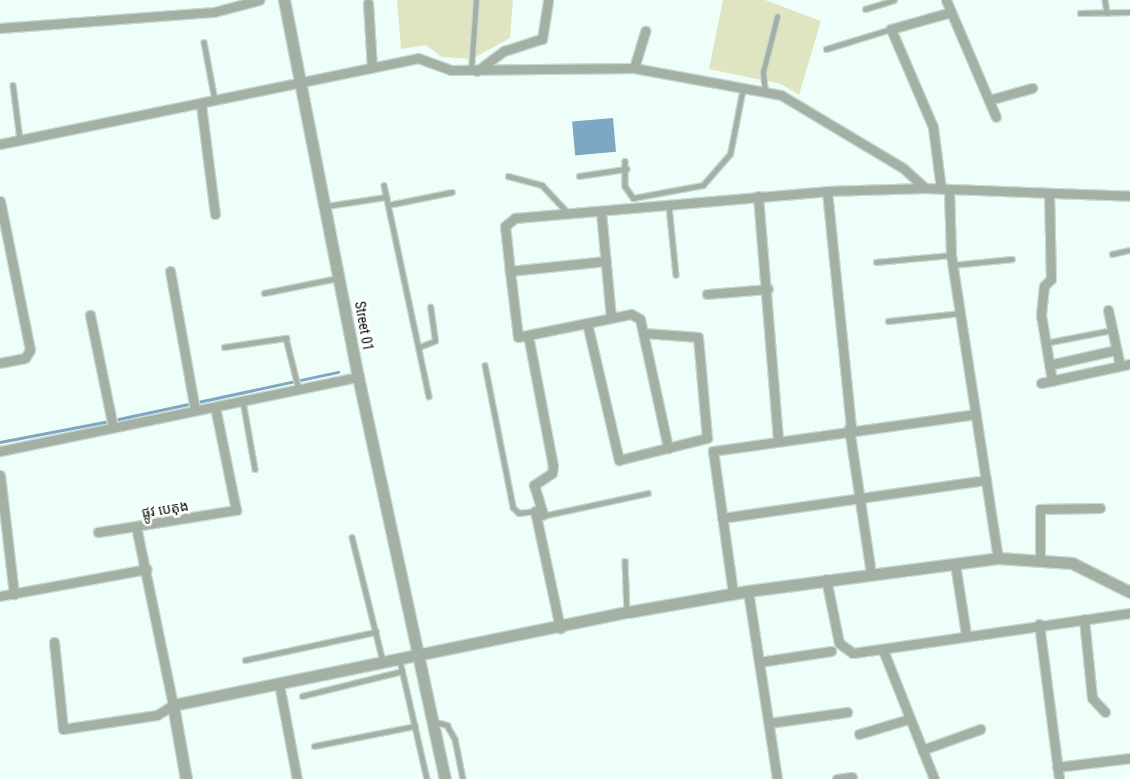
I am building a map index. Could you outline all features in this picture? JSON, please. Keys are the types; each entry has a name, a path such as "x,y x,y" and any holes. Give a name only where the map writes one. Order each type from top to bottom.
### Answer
{"street":[{"path":"0,28 214,12 259,0"},
{"name":"Street 01","path":"284,0 327,206 358,377 446,779"},
{"path":"474,70 504,51 542,39 548,0"},
{"path":"946,0 996,117"},
{"path":"368,3 372,68"},
{"path":"951,12 892,30 933,127 945,190 951,260 998,558"},
{"path":"634,68 645,32"},
{"path":"0,144 201,105 302,82 425,58 444,69 634,68 781,95 903,168 924,188"},
{"path":"989,100 1032,88"},
{"path":"201,105 215,214"},
{"path":"668,448 644,333 637,314 518,337 510,271 507,222 758,196 827,191 924,188 1130,196"},
{"path":"827,191 850,428 871,573"},
{"path":"1049,193 1051,279 1044,286 1041,315 1052,381"},
{"path":"758,196 768,289 778,439"},
{"path":"0,201 30,350 25,358 0,363"},
{"path":"601,212 611,318"},
{"path":"510,271 606,261"},
{"path":"170,271 194,404"},
{"path":"707,294 768,289"},
{"path":"1108,310 1120,366"},
{"path":"90,314 112,426"},
{"path":"587,323 614,454 625,460 707,438 700,342 693,333 644,333"},
{"path":"528,335 553,466 552,473 534,485 560,628"},
{"path":"1049,365 1116,350"},
{"path":"1041,383 1130,364"},
{"path":"0,450 112,426 194,404 216,407 298,387 358,377"},
{"name":"ផ្លូវ បេតុង","path":"98,532 236,510 216,407"},
{"path":"733,593 713,451 850,428 975,414"},
{"path":"0,475 2,517 14,594"},
{"path":"722,518 986,480"},
{"path":"1040,559 1040,509 1100,508"},
{"path":"136,527 147,570 186,779"},
{"path":"54,642 63,730 158,715 172,705 384,664 401,666 420,656 560,628 628,612 748,590 871,573 998,558 1040,559 1072,563 1130,592"},
{"path":"956,564 966,634"},
{"path":"0,596 147,570"},
{"path":"826,579 843,650 883,650 966,634 1130,613"},
{"path":"748,590 777,779"},
{"path":"1084,619 1092,698 1105,712"},
{"path":"1039,624 1059,779"},
{"path":"883,650 934,779"},
{"path":"759,662 831,651"},
{"path":"279,684 297,779"},
{"path":"769,723 847,712"},
{"path":"859,734 909,719"},
{"path":"922,750 980,729"},
{"path":"1057,767 1130,758"},
{"path":"838,779 852,777"}],"lane":[{"path":"474,70 476,0"},
{"path":"865,9 894,0"},
{"path":"1105,0 1107,13"},
{"path":"1080,13 1130,12"},
{"path":"765,92 764,72 777,17"},
{"path":"826,49 892,30"},
{"path":"204,42 215,102"},
{"path":"13,85 20,140"},
{"path":"625,161 626,190 633,198 703,184 730,154 743,88"},
{"path":"579,176 626,169"},
{"path":"508,176 542,185 569,215"},
{"path":"384,185 429,396"},
{"path":"388,205 452,192"},
{"path":"327,206 386,197"},
{"path":"669,206 676,275"},
{"path":"1112,254 1130,250"},
{"path":"876,262 1012,259"},
{"path":"264,293 340,278"},
{"path":"419,347 435,341 430,307"},
{"path":"888,322 960,313"},
{"path":"1045,343 1112,330"},
{"path":"224,348 286,338 298,387"},
{"path":"485,365 513,507 519,513 538,515 648,493"},
{"path":"243,401 255,469"},
{"path":"352,537 384,664"},
{"path":"625,561 628,612"},
{"path":"245,660 376,632"},
{"path":"302,696 401,666 427,779"},
{"path":"433,720 447,725 455,739 463,779"},
{"path":"314,746 414,726"}],"green space":[{"path":"397,0 513,0 510,38 472,59 442,57 426,45 401,49"},
{"path":"723,0 765,0 821,21 799,95 781,84 709,69"}],"water":[{"path":"613,118 616,152 575,155 572,122"}],"waterway":[{"path":"114,420 338,372"},
{"path":"0,442 109,421"}]}
